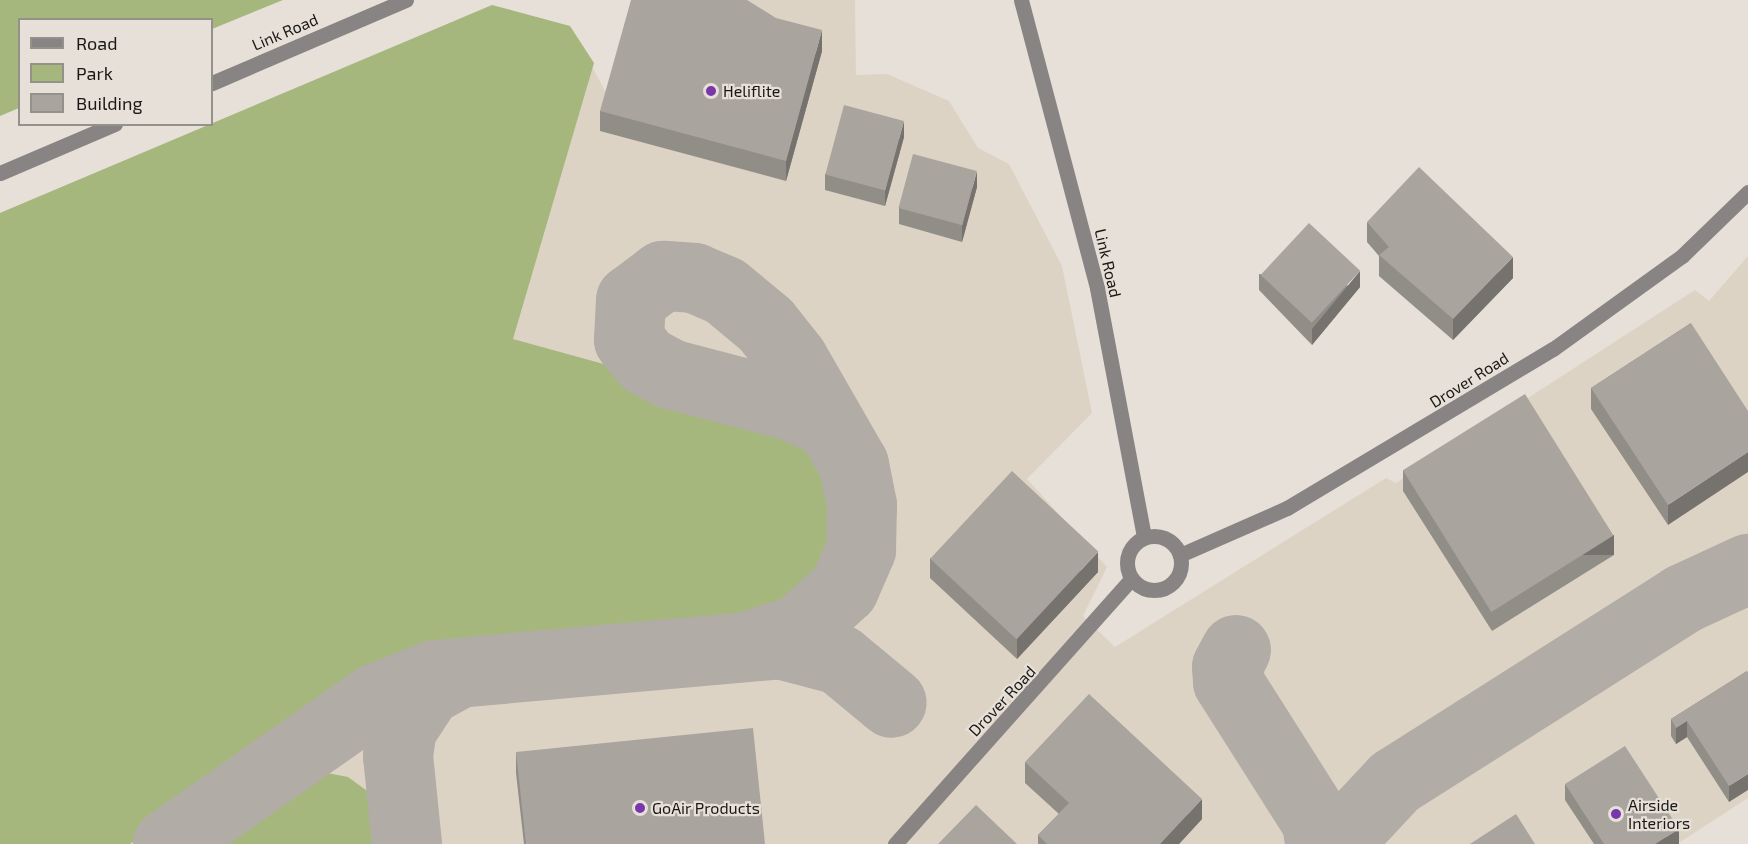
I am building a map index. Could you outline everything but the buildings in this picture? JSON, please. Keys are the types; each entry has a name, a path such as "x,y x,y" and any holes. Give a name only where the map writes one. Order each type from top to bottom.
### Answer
{"street":[{"name":"Link Road","path":"213,83 406,0"},
{"name":"Link Road","path":"1021,0 1097,288 1144,537"},
{"path":"0,173 110,126"},
{"name":"Drover Road","path":"1180,555 1287,508 1553,349 1682,256 1748,192"},
{"path":"1144,537 1170,541 1180,555 1179,573 1167,587 1149,590 1131,579 1128,556 1144,537"},
{"name":"Drover Road","path":"895,844 1131,579"}],"shaded area":[{"path":"635,0 855,0 856,75 887,74 949,101 978,148 1009,164 1062,266 1092,413 1027,479 1107,567 1083,616 1115,647 1386,478 1396,483 1695,290 1709,301 1748,256 1748,798 1677,844 0,844 0,213 207,126 213,126 213,124 570,27 608,96"}],"green space":[{"path":"0,0 283,0 213,29 213,18 18,18 18,108 0,116"},
{"path":"492,5 570,26 594,63 513,339 792,416 815,432 842,472 850,533 843,564 804,607 766,623 471,646 389,664 130,844 0,844 0,213 206,126 213,126 213,123"},
{"path":"322,772 348,777 370,793 379,808 386,844 207,844 298,780"}],"taxiway":[{"path":"755,644 799,630 844,589 861,550 862,505 854,465 793,359 766,325 725,291 695,278 663,276 631,300 629,340 646,361 670,374 792,406 827,422"},
{"path":"1337,844 1395,782 1683,599 1748,569"},
{"path":"168,844 375,699 435,675 779,644 840,660 892,703"},
{"path":"1236,650 1227,667 1228,682 1317,822 1320,844"},
{"path":"407,844 398,756 402,729 427,691 459,673"}],"place":[{"name":"Heliflite","path":"711,91"},
{"name":"GoAir Products","path":"640,808"},
{"name":"Airside Interiors","path":"1616,814"}]}
